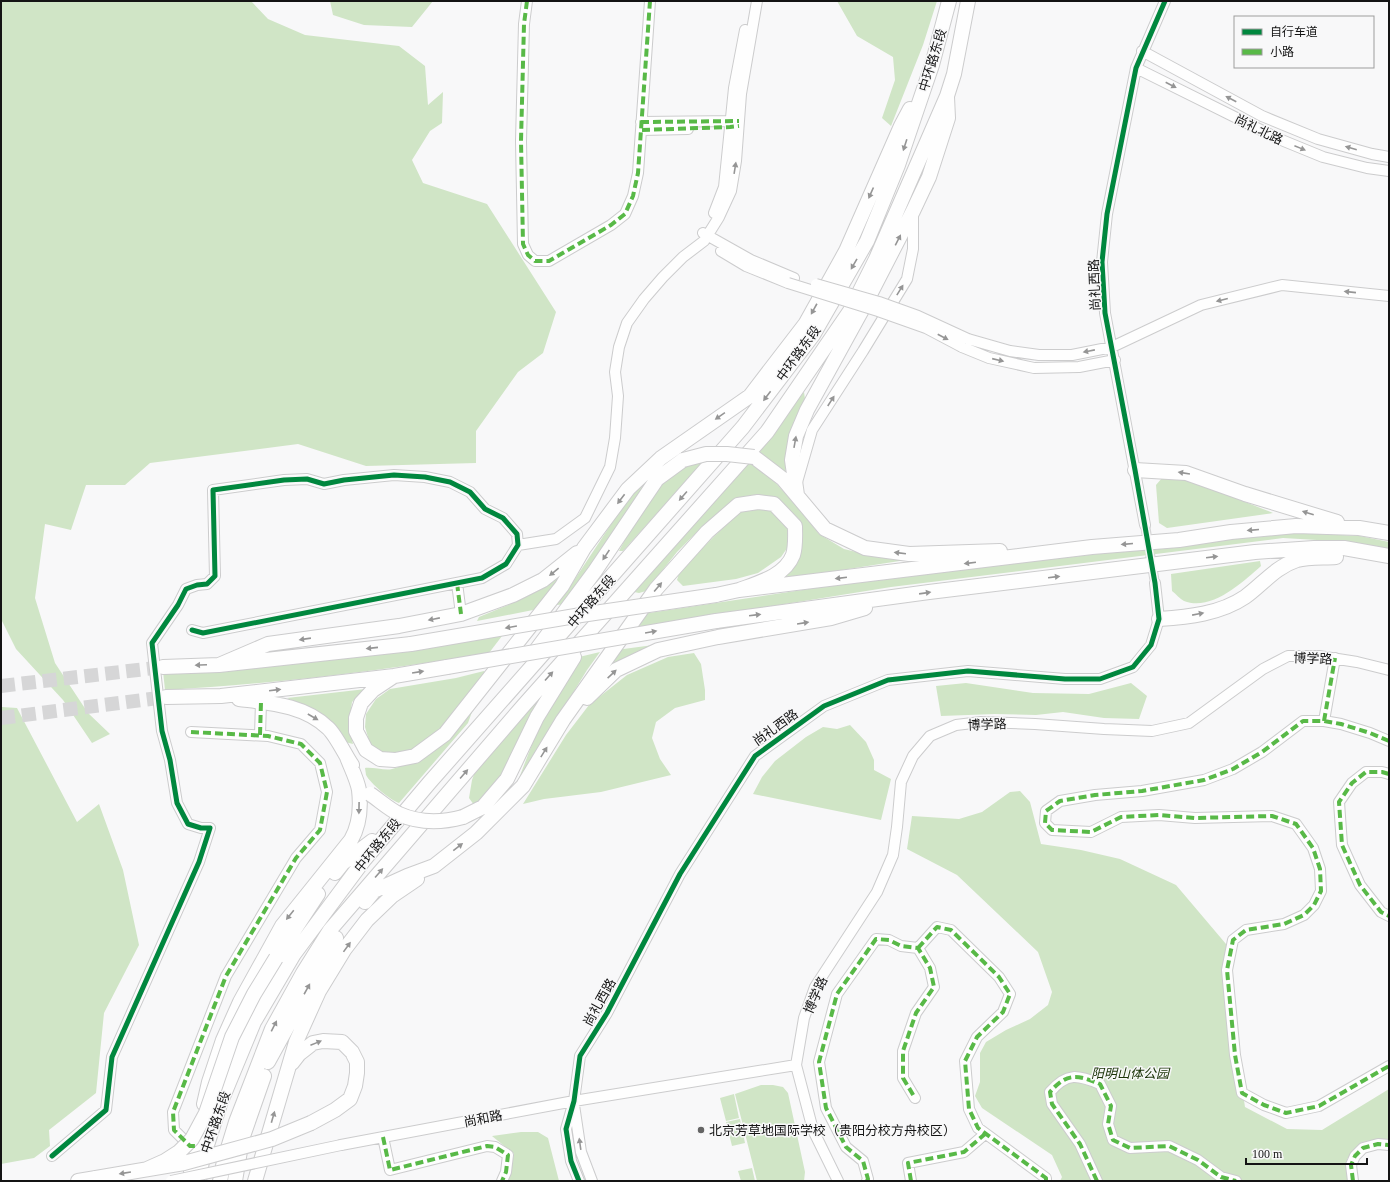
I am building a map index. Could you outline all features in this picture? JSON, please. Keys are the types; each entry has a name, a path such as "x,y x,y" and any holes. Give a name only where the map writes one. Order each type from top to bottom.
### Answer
{"highway":[{"name":"中环路东段","path":"199,1181 202,1161 220,1104 254,1022 294,954 364,860 393,825 743,427 813,335 867,240 898,165 930,69 949,1"},
{"name":"中环路东段","path":"220,1181 224,1161 236,1122 272,1029 303,973 330,930 524,705 767,432 850,310 876,259 946,96 954,74 968,1"},
{"path":"394,676 373,690 361,703 356,718 356,731 366,750 380,759 395,760 415,756 445,734 562,586 584,548 628,489 661,458 750,396 806,323 846,251 901,126 930,69"},
{"path":"946,96 948,118 929,177 862,310 807,410 796,436 792,460 796,491 803,505 825,530 865,548 909,554 1092,547"},
{"path":"475,732 595,571 657,479 683,460 706,454 727,454 754,457 796,491"},
{"path":"1135,470 1186,472 1245,494 1358,528"},
{"path":"255,1181 296,1042 319,991 344,950 367,920 392,896 476,833 523,786 563,720 656,589 707,532 738,505 758,502 774,504 795,526 793,554 784,567 768,579 739,590"},
{"path":"163,667 219,665 411,644 739,590 1092,547 1179,540 1231,532 1296,526 1358,528 1389,533"},
{"path":"219,665 268,644 399,626 461,614 512,595 543,580 584,548"},
{"path":"166,697 221,696 394,676 716,620 1255,552 1314,548 1344,548 1389,556"},
{"path":"1159,619 1183,617 1216,611 1244,597 1273,572 1297,560 1373,553"},
{"path":"563,720 616,670 658,650 718,637 831,618 902,596"},
{"path":"221,696 286,706 313,716 329,729 370,794 398,814 433,822 448,821 463,817 483,807 507,779 537,717 589,631"},
{"path":"190,1181 195,1146 209,1082 223,1040 240,1002 282,926 351,840 356,830 359,813 359,790 347,757"},
{"path":"147,1169 165,1161 179,1152 192,1139 206,1113 232,1037 254,994 314,900 343,863 393,825"},
{"path":"236,1122 339,932 374,891 434,866"},
{"path":"78,1181 184,1163 272,1139 311,1123 335,1110 350,1099 355,1086 357,1062 352,1052 342,1042 323,1041 314,1043 299,1054 288,1069"},
{"path":"235,1181 245,1132 258,1092 275,1048"}],"street":[{"path":"527,1 524,24 521,141 523,244 528,255 535,261 549,261 611,225 625,214 633,196 638,173 650,1"},
{"path":"734,124 734,88 750,1"},
{"path":"518,541 554,534 580,517 604,470 610,433 611,400 609,374 611,351 622,319 650,283 678,254 702,237 712,220 724,187 756,1"},
{"name":"尚礼西路","path":"1145,525 1105,313 1102,262 1107,214 1136,68 1142,51 1165,1"},
{"name":"尚礼北路","path":"1142,51 1262,116 1318,139 1372,154 1389,157"},
{"name":"尚礼北路","path":"1136,68 1279,139 1323,157 1367,168 1389,171"},
{"path":"642,126 734,124"},
{"path":"796,491 812,430 907,279 913,249 913,211"},
{"path":"702,237 746,266 926,328 965,343 989,358 1034,368 1079,367 1114,360"},
{"path":"965,343 1039,356 1072,354 1112,347 1201,305 1282,285 1389,296"},
{"path":"52,1156 106,1110 112,1057 199,862 210,828 202,828 188,824 177,803 170,760 162,731 152,643 178,605 186,589 197,585 207,584 215,576 213,490 284,480 307,479 324,484 344,480 394,476 425,477 450,482 470,492 485,509 504,518 517,534 518,541 506,564 482,578 203,633 192,630"},
{"path":"457,583 461,614"},
{"name":"尚礼西路","path":"579,1181 571,1161 566,1129 574,1100 580,1056 607,1013 680,874 755,756 824,706 888,680 968,671 1065,679 1100,679 1133,667 1151,645 1159,619 1155,583"},
{"name":"博学路","path":"838,1181 813,1130 796,1065 804,1018 815,987 877,892 893,855 901,782 913,756 930,736 956,725 981,722 1035,724 1104,730 1152,731 1189,723 1263,669 1288,656 1319,656 1335,658 1389,670"},
{"path":"1324,721 1335,658"},
{"path":"260,736 261,702"},
{"path":"1389,741 1341,724 1324,721 1303,721 1257,755 1233,769 1204,780 1142,791 1095,795 1060,801 1046,811 1045,823 1052,830 1091,832 1121,817 1159,816 1195,818 1272,816 1296,824 1313,848 1320,869 1321,892 1314,904 1304,915 1284,924 1246,930 1233,940 1227,970 1235,1056 1242,1093 1264,1105 1286,1113 1319,1106 1389,1066"},
{"path":"191,732 268,736 301,744 320,763 327,792 320,830 296,858 226,976 173,1112 174,1130 190,1146 195,1146"},
{"path":"1389,774 1382,772 1366,772 1352,783 1339,802 1342,846 1360,884 1381,912 1389,916"},
{"path":"918,948 937,927 950,930 999,976 1010,994 1003,1012 977,1037 965,1061 970,1109 978,1128 1046,1178 1046,1181"},
{"path":"867,1181 868,1179 863,1161 846,1147 826,1108 819,1062 837,994 876,940 888,940 901,946 918,948"},
{"path":"915,1098 903,1078 903,1051 916,1013 934,988 930,968 918,948"},
{"name":"尚和路","path":"171,1181 383,1137 574,1100 796,1065"},
{"path":"1097,1181 1080,1144 1052,1104 1050,1092 1056,1084 1069,1077 1083,1077 1100,1084 1111,1106 1108,1124 1113,1140 1130,1148 1144,1146 1169,1146 1198,1160 1221,1177 1236,1181"},
{"name":"尚礼西路","path":"574,1100 581,1152 592,1181"},
{"path":"912,1181 908,1163 964,1152 985,1134"},
{"path":"383,1137 390,1170 487,1146 495,1147 508,1155 506,1172 502,1181"},
{"path":"1353,1181 1351,1165 1355,1156 1363,1148 1378,1144 1389,1146"}],"green space":[{"path":"1,1 251,1 268,19 305,35 399,46 425,66 428,105 443,92 442,123 430,131 412,160 423,183 487,204 556,312 543,353 518,372 476,431 476,463 366,466 298,444 150,463 125,485 86,485 71,530 45,524 35,598 55,663 88,713 110,734 92,743 63,700 16,649 1,619"},
{"path":"330,1 433,1 412,27 364,25 333,15"},
{"path":"837,1 937,1 923,45 891,126 882,118 895,80 893,57 857,36"},
{"path":"804,392 805,399 790,434 785,475 753,453"},
{"path":"705,460 623,551 619,551 645,505 670,473 678,467"},
{"path":"745,461 762,468 795,504 819,534 844,549 881,558 904,557 906,560 784,579 794,567 803,535 799,519 782,502 757,495 737,500 703,526 677,552 646,591 639,593 634,592"},
{"path":"1162,478 1185,478 1273,513 1167,528 1159,523 1156,485"},
{"path":"643,486 638,497 567,604 556,605 571,585 631,494"},
{"path":"757,507 776,512 788,527 790,544 781,557 758,573 736,579 683,586 677,580 680,570 740,511"},
{"path":"1301,533 1360,536 1389,542 1389,549 1351,542 1283,538 891,587 635,628 642,614 869,580 1167,546 1257,534"},
{"path":"1260,561 1261,566 1245,580 1226,594 1215,599 1194,603 1184,601 1172,591 1171,574"},
{"path":"567,569 538,609 477,621 479,617 508,605 539,588"},
{"path":"502,636 489,653 449,660 287,680 165,690 163,671"},
{"path":"661,644 622,659 599,674 616,650"},
{"path":"600,652 587,670 516,786 546,708 579,657"},
{"path":"694,653 701,664 705,700 675,708 656,722 652,738 660,759 671,775 601,792 544,799 523,804 566,735 589,705 627,675 668,657"},
{"path":"484,671 486,674 456,713 432,736 409,753 384,755 370,744 365,727 366,714 376,699 390,689 456,678"},
{"path":"966,683 1033,693 1089,694 1131,683 1147,696 1139,719 1104,718 1063,712 1036,715 995,714 941,716 936,686"},
{"path":"366,689 352,702 349,726 353,744 345,742 310,709 287,698"},
{"path":"543,693 503,780 485,798 474,805 469,798 472,780 477,766"},
{"path":"1,708 17,708 77,822 99,804 123,870 139,945 104,1013 96,1093 49,1130 50,1146 34,1158 1,1164"},
{"path":"473,709 468,723 399,803 381,791 366,775 365,768 392,769 414,759 435,744"},
{"path":"850,725 866,742 874,760 874,770 891,779 881,820 753,794 762,777 775,761 806,737 823,727 837,729"},
{"name":"阳明山体公园","path":"1020,791 1030,802 1041,844 1081,850 1120,859 1176,885 1226,944 1226,981 1245,1107 1287,1129 1322,1130 1389,1089 1389,1141 1362,1142 1347,1159 1348,1181 1060,1181 1062,1177 1052,1155 982,1108 975,1096 980,1082 980,1053 986,1042 1006,1030 1030,1019 1048,1005 1052,992 1038,952 957,875 907,849 912,816 959,819 982,812 1010,792"},
{"path":"761,1085 783,1087 788,1093 805,1172 804,1181 757,1181 735,1094"},
{"path":"734,1094 739,1118 726,1121 720,1098"},
{"path":"740,1119 745,1143 732,1146 726,1122"},
{"path":"521,1132 538,1132 548,1138 559,1181 508,1181 514,1154 492,1136"},
{"path":"752,1168 755,1181 741,1181 738,1171"}],"tunnel":[{"path":"1145,525 1155,583"},
{"path":"1,686 163,667"},
{"path":"1,718 166,697"}],"marked path":[{"path":"527,1 524,24 521,141 523,244 528,255 535,261 549,261 611,225 625,214 633,196 638,173 650,1"},
{"path":"641,122 739,121"},
{"path":"642,130 739,126"},
{"path":"457,583 461,614"},
{"path":"1324,721 1335,658"},
{"path":"260,735 261,702"},
{"path":"1389,741 1341,724 1324,721 1303,721 1262,752 1233,769 1204,780 1142,791 1095,795 1060,801 1046,811 1045,823 1052,830 1091,832 1121,817 1159,815 1195,818 1272,816 1296,824 1313,848 1320,869 1321,891 1314,905 1304,915 1284,924 1246,930 1233,940 1227,970 1235,1055 1242,1093 1264,1105 1286,1113 1319,1106 1389,1066"},
{"path":"191,732 268,736 301,744 320,763 327,792 320,830 296,858 226,976 173,1112 174,1130 190,1146 195,1146"},
{"path":"1389,774 1382,772 1366,772 1352,783 1339,802 1342,845 1360,885 1381,912 1389,916"},
{"path":"918,948 937,927 951,930 999,977 1010,994 1003,1012 977,1037 965,1061 969,1109 978,1128 1046,1178 1046,1181"},
{"path":"867,1181 868,1179 863,1161 846,1147 826,1108 819,1062 837,994 876,939 889,940 901,946 918,948 930,968 934,987 916,1013 903,1051 903,1078 915,1098"},
{"path":"1097,1181 1080,1144 1052,1104 1050,1092 1067,1078 1079,1077 1100,1084 1111,1106 1108,1124 1113,1140 1130,1148 1169,1146 1198,1160 1221,1177 1236,1181"},
{"path":"911,1181 908,1163 964,1152 985,1134"},
{"path":"383,1137 390,1170 487,1146 495,1147 508,1155 506,1172 502,1181"},
{"path":"1353,1181 1351,1165 1355,1156 1363,1148 1378,1144 1389,1145"}],"cycle path":[{"path":"579,1181 571,1161 566,1129 574,1101 580,1056 607,1013 680,874 755,756 824,706 888,680 968,671 1065,679 1100,679 1133,667 1151,645 1159,619 1155,583 1105,313 1102,262 1107,214 1136,68 1165,1"},
{"path":"52,1156 106,1110 112,1057 199,862 210,828 201,828 188,824 177,803 170,760 162,731 152,643 178,605 186,589 197,585 207,584 215,576 213,490 284,480 307,479 324,484 344,480 394,475 425,477 450,482 470,492 485,509 503,518 517,534 518,545 506,564 482,578 203,633 192,630"}],"place":[{"name":"北京芳草地国际学校（贵阳分校方舟校区）","path":"701,1130"}]}
